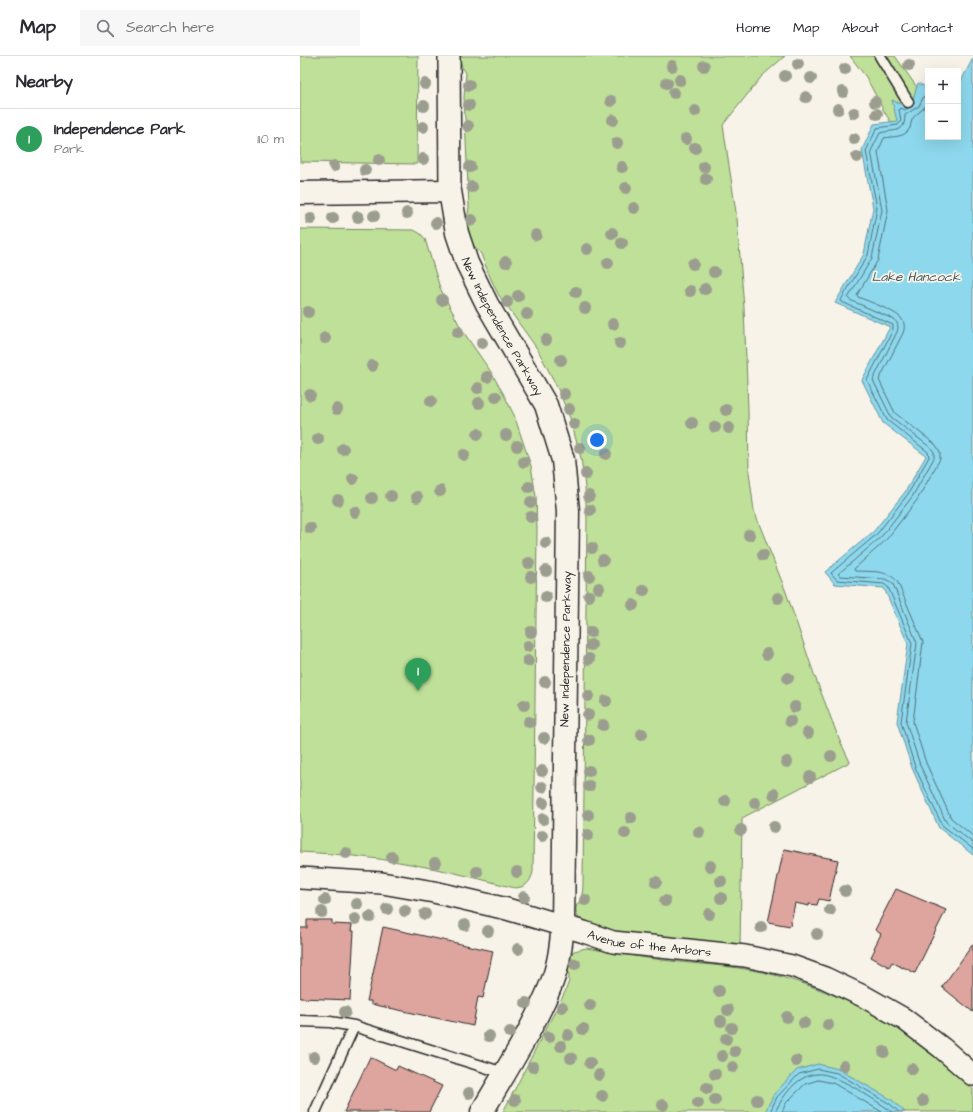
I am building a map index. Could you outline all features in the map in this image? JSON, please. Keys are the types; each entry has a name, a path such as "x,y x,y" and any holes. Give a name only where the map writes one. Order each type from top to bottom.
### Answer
{"street":[{"name":"New Independence Parkway","path":"449,56 450,192 456,234 467,263 487,304 546,405 562,460 568,510 563,925 560,956 552,982 535,1020 482,1112"},
{"path":"300,193 450,192"},
{"name":"Avenue of the Arbors","path":"300,878 382,883 434,892 507,909 563,925 613,942 745,956 792,966 825,978 865,997 904,1019 942,1048 973,1075"}],"lane":[{"path":"880,56 908,102"},
{"path":"300,1022 330,1022 354,1026 504,1073"},
{"path":"315,1112 354,1026"}],"green space":[{"path":"300,56 418,56 417,164 300,162"},
{"path":"459,56 785,56 762,76 723,125 737,219 744,308 749,472 754,511 786,592 814,674 839,739 850,762 742,818 740,947 628,936 580,921 577,915 576,906 581,898 583,884 587,519 585,487 581,458 570,418 558,389 538,350 498,294 481,254 470,241 466,226 469,207 464,97 466,73 462,67"},
{"path":"850,56 895,56 925,99 925,140 957,140 930,183 885,113 866,77"},
{"path":"300,229 414,230 421,234 425,239 440,288 462,330 491,372 514,415 531,466 536,497 537,530 533,872 529,882 522,887 515,888 452,872 399,862 333,854 300,852"},
{"path":"586,948 660,960 751,970 778,976 834,995 888,1021 941,1059 973,1089 973,1112 503,1112 565,992 569,981 568,959 574,951"}],"water":[{"name":"Lake Hancock","path":"973,58 973,855 939,828 912,768 897,722 908,644 884,588 835,584 825,572 874,531 905,492 926,456 883,423 862,380 890,327 835,303 864,254 873,208 862,150 874,124 897,121 892,100 905,106 913,99 918,83 925,86 925,140 961,140 961,81"},
{"path":"818,1064 838,1069 892,1100 905,1112 765,1112 774,1094 797,1070"}],"building":[{"path":"784,849 838,860 829,901 819,899 817,905 809,904 809,906 795,903 790,926 768,922"},
{"path":"896,889 946,910 915,973 892,962 889,967 871,957 881,934 875,930"},
{"path":"307,920 332,920 332,924 352,925 351,931 354,931 350,1000 300,998 300,928 307,928"},
{"path":"383,927 493,951 483,998 478,997 473,1026 371,1004 371,1001 367,1001"},
{"path":"973,944 973,1012 942,987"},
{"path":"370,1057 396,1070 398,1066 442,1086 429,1112 344,1112"}],"place":[{"name":"Independence Park","path":"418,691"}]}
